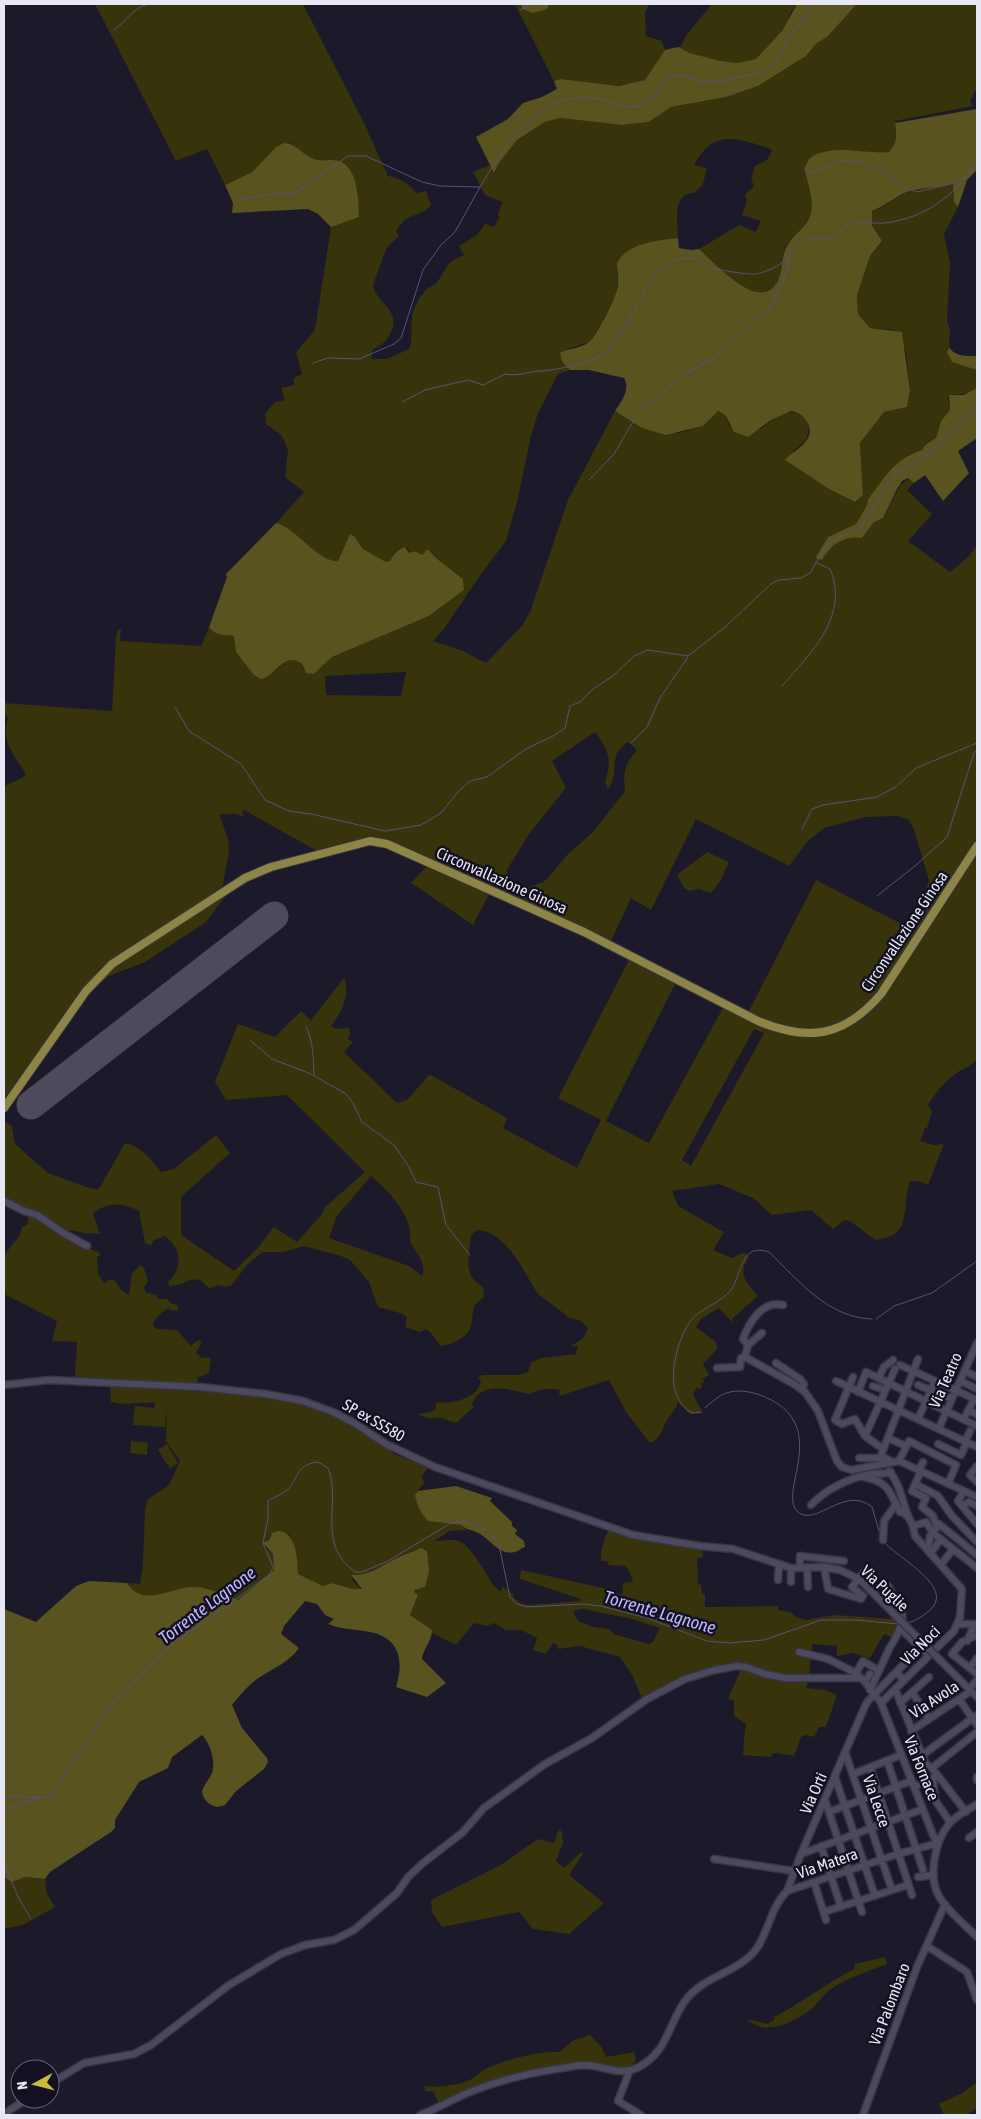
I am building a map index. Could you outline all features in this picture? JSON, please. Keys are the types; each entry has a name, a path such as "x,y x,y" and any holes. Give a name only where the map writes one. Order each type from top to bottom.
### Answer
{"main road":[{"name":"Circonvallazione Ginosa","path":"4,1108 86,991 112,964 245,878 297,859 370,841 387,844 584,932 758,1021 780,1030 801,1034 836,1028 855,1020 868,1008 881,994 977,846"}],"street":[{"path":"4,1201 37,1215 87,1246"},
{"path":"748,1346 743,1339 751,1322 762,1310 773,1304 783,1305"},
{"path":"717,1368 740,1366 748,1346 762,1333"},
{"name":"Via Teatro","path":"939,1428 977,1343"},
{"path":"744,1356 802,1390 818,1411 837,1461 842,1467 852,1470 881,1466 895,1461 907,1444"},
{"path":"880,1458 918,1359"},
{"path":"879,1377 884,1367 893,1360"},
{"path":"776,1364 800,1379 804,1384 802,1390"},
{"path":"864,1436 898,1367 913,1371 976,1400 964,1419"},
{"path":"964,1371 977,1377"},
{"path":"858,1392 866,1372 977,1426"},
{"path":"853,1377 835,1420 842,1424 855,1420 864,1436 883,1449"},
{"name":"SP ex SS580","path":"4,1385 49,1380 172,1386 266,1394 303,1400 356,1424 386,1444 434,1467 633,1535 718,1548"},
{"path":"836,1381 977,1447"},
{"path":"918,1419 935,1381"},
{"path":"963,1382 977,1389"},
{"path":"918,1385 952,1399"},
{"path":"873,1386 885,1390"},
{"path":"969,1410 977,1414"},
{"path":"938,1444 961,1455 970,1431"},
{"path":"888,1438 956,1465 948,1484"},
{"path":"859,1458 880,1458 895,1461 977,1497"},
{"path":"923,1462 912,1491 926,1498 922,1507 933,1516 938,1524 977,1555"},
{"path":"881,1466 891,1472 900,1488 908,1517"},
{"path":"977,1466 970,1475 977,1482"},
{"path":"811,1505 820,1495 851,1479 875,1474 885,1475 891,1472"},
{"path":"863,1477 879,1480 888,1488 900,1512 902,1511 908,1517"},
{"path":"915,1484 938,1496 952,1516 977,1542"},
{"path":"964,1491 958,1499 977,1524"},
{"path":"962,1506 969,1502 977,1506"},
{"path":"883,1540 884,1521 896,1504"},
{"name":"Via Noci","path":"881,1704 958,1624 962,1589 930,1550 915,1536 913,1526 908,1517"},
{"path":"913,1526 926,1522 932,1532 977,1568"},
{"path":"930,1550 932,1532 938,1524"},
{"path":"930,1550 941,1539"},
{"name":"Via Puglie","path":"718,1548 744,1552 791,1568 824,1567 840,1570 859,1579 977,1697"},
{"path":"943,1562 953,1549"},
{"path":"800,1568 800,1556 844,1561"},
{"path":"778,1580 779,1565"},
{"path":"807,1567 808,1587"},
{"path":"824,1567 828,1588 861,1599 863,1596 852,1587 865,1571"},
{"path":"791,1568 791,1582"},
{"path":"872,1692 891,1645 902,1627 903,1616 888,1586"},
{"path":"958,1624 977,1625"},
{"path":"968,1641 970,1634 977,1625"},
{"path":"902,1627 929,1656"},
{"path":"977,1635 968,1641 962,1642 952,1654 977,1674"},
{"path":"872,1692 921,1648"},
{"path":"799,1652 828,1659 860,1678"},
{"path":"970,1668 977,1658"},
{"path":"860,1678 863,1662 878,1670"},
{"path":"60,2078 84,2063 134,2054 151,2045 229,1985 281,1954 305,1945 334,1940 354,1930 397,1893 422,1863 462,1833 484,1808 529,1775 592,1738 656,1694 692,1676 730,1667 746,1667 773,1676 792,1679 860,1678 870,1674"},
{"path":"896,1672 904,1680"},
{"path":"900,1703 929,1677"},
{"name":"Via Fornace","path":"860,1678 881,1704 938,1843"},
{"name":"Via Avola","path":"911,1731 959,1699 970,1690 977,1680"},
{"path":"895,1689 921,1756 926,1764 932,1768 935,1777 935,1800 950,1822"},
{"name":"Via Orti","path":"787,1892 801,1854 872,1692"},
{"path":"912,1692 929,1719"},
{"path":"959,1699 975,1717 977,1725"},
{"path":"921,1756 975,1717"},
{"path":"932,1768 977,1732"},
{"name":"Via Lecce","path":"845,1752 892,1890"},
{"path":"853,1774 901,1755"},
{"path":"887,1760 923,1870"},
{"path":"870,1767 912,1895"},
{"path":"835,1777 846,1805 875,1896"},
{"path":"828,1812 896,1787 935,1777"},
{"path":"935,1777 966,1812"},
{"path":"825,1800 862,1912"},
{"path":"977,1805 950,1822 938,1843 934,1862 934,1875 939,1898 977,1937"},
{"path":"801,1854 923,1809"},
{"path":"969,1838 977,1832"},
{"name":"Via Matera","path":"630,2070 653,2057 662,2046 670,2034 677,2014 689,1996 698,1988 748,1958 756,1949 779,1900 787,1892 882,1859 938,1843"},
{"path":"821,1846 841,1907"},
{"path":"714,1859 794,1871"},
{"path":"918,1877 934,1875"},
{"path":"814,1882 826,1920"},
{"path":"824,1912 908,1885"},
{"name":"Via Palombaro","path":"863,2115 927,1946 945,1904"},
{"path":"927,1946 967,1972 977,2000"},
{"path":"420,2115 474,2090 528,2074 584,2065 602,2066 617,2071 630,2070 618,2101 641,2115"}],"shaded area":[{"path":"95,4 303,4 364,123 388,176 404,182 416,193 426,191 431,205 426,210 404,220 396,231 399,236 387,247 373,285 378,297 390,311 394,323 387,339 373,349 371,359 387,359 409,349 412,314 419,298 428,288 436,284 450,262 464,255 459,246 477,235 485,224 494,227 499,218 498,213 503,202 485,195 473,172 490,165 495,173 499,163 517,140 545,122 560,118 622,125 649,122 671,107 726,97 758,86 806,56 817,43 827,37 857,4 977,4 977,87 970,101 973,106 895,121 895,141 889,152 837,150 827,151 810,158 804,168 810,190 811,213 804,226 786,246 780,276 770,289 760,292 749,290 726,275 699,249 739,225 756,232 761,221 742,215 747,200 745,194 754,186 751,179 755,166 767,160 772,151 771,149 737,139 727,139 710,145 702,153 694,165 707,168 703,184 694,193 682,198 679,204 677,210 678,238 654,241 617,263 618,284 615,296 601,325 589,342 568,349 562,362 570,370 558,374 538,413 506,541 444,629 433,641 463,651 486,663 522,626 530,612 568,500 615,411 633,422 679,433 703,426 717,411 726,416 730,426 761,429 778,416 790,412 796,413 808,422 806,439 793,451 800,470 829,489 855,502 863,495 860,443 884,412 907,407 910,390 906,352 894,330 870,328 858,314 857,295 870,256 882,242 872,226 872,211 911,191 953,184 954,202 958,207 944,234 950,263 947,321 950,330 949,347 947,349 963,366 970,366 977,370 977,388 966,394 955,394 948,397 950,410 941,421 936,439 924,446 922,450 896,464 868,499 867,505 856,525 828,537 815,558 822,560 829,549 843,539 862,538 874,522 883,518 900,485 910,478 914,483 907,490 932,514 908,541 950,572 968,557 977,545 977,843 882,988 862,1011 835,1026 808,1031 781,1027 748,1013 816,880 915,931 929,880 914,830 909,820 897,816 866,817 824,828 807,842 789,866 696,819 651,910 631,898 610,943 384,841 319,852 244,810 242,812 244,817 236,814 221,814 220,816 228,839 229,851 222,890 110,965 4,1106 4,786 22,778 26,774 13,755 7,741 6,727 8,719 4,712 4,703 112,711 116,638 118,630 121,629 120,641 201,646 209,627 216,632 225,635 231,634 234,637 236,652 253,674 270,674 292,660 302,664 304,670 314,674 332,657 429,616 464,590 463,579 436,558 431,551 424,556 414,551 409,553 408,548 402,547 390,561 386,562 363,549 355,537 348,539 338,561 330,560 314,551 284,526 276,523 304,492 285,477 288,450 280,434 266,424 265,414 275,402 285,400 281,388 294,385 294,378 302,374 296,352 315,330 331,227 337,224 333,160 326,161 310,158 291,143 276,147 252,172 225,185 207,149 176,161","holes":["406,672 401,696 326,695 325,676","595,732 608,756 609,761 605,782 608,789 614,776 617,753 628,742 637,750 625,769 625,791 593,832 568,854 548,878 523,890 509,879 507,870 529,834 566,788 552,761"]},
{"path":"515,4 521,4 522,9 547,9 550,4 650,4 645,12 646,36 662,41 665,50 646,80 619,86 561,79 554,81"},
{"path":"521,4 550,4 547,9 533,13 522,9"},
{"path":"712,4 797,4 782,31 760,57 747,62 727,63 695,55 678,47 681,46 685,37"},
{"path":"797,4 857,4 827,37 817,43 806,56 758,86 726,97 671,107 649,122 622,125 560,118 545,122 517,140 499,163 494,173 476,137 508,119 523,103 542,97 557,89 554,81 561,79 619,86 645,80 665,50 678,47 690,53 720,61 738,63 756,59 782,31"},
{"path":"977,109 977,170 967,180 958,207 954,202 953,184 910,191 872,211 872,226 882,241 870,256 857,295 858,314 870,328 902,332 910,390 907,407 884,412 860,443 863,495 855,502 829,489 785,460 804,444 809,436 810,431 807,422 796,412 791,411 771,420 748,437 734,432 726,416 718,411 703,426 666,435 642,428 615,411 626,391 624,378 589,370 570,370 562,362 560,353 586,344 593,338 617,291 617,263 628,251 644,244 678,238 679,248 699,249 738,283 750,290 761,292 770,290 780,276 784,254 790,240 804,226 811,213 810,190 804,168 810,158 827,151 837,150 889,152 896,139 895,123"},
{"path":"284,143 294,146 313,159 341,162 347,167 355,182 359,217 331,227 318,214 308,209 232,213 233,203 225,185 252,172 276,147"},
{"path":"949,347 954,353 965,356 977,356 977,370 952,362 947,352"},
{"path":"977,388 977,438 958,451 969,473 943,501 925,475 914,483 908,478 902,481 897,489 883,518 874,522 862,538 849,538 838,542 822,560 815,558 828,537 856,524 867,505 868,499 896,464 922,450 924,446 936,438 941,421 950,410 949,395 964,395"},
{"path":"276,523 292,531 315,551 330,560 338,561 350,534 355,537 363,549 386,562 390,561 398,550 405,547 409,553 414,551 423,555 426,550 429,550 436,558 463,579 464,590 429,616 332,657 314,674 306,673 302,664 291,660 261,679 253,674 236,652 234,637 216,633 209,627 227,577 226,574"},
{"path":"977,851 977,1059 949,1079 937,1091 928,1105 932,1112 920,1141 934,1145 944,1144 928,1185 918,1181 910,1181 901,1227 896,1233 887,1238 875,1240 850,1221 844,1220 833,1229 811,1210 772,1215 753,1198 719,1184 672,1191 678,1206 724,1232 713,1250 732,1258 742,1253 747,1254 749,1257 745,1263 744,1278 758,1296 732,1319 733,1323 719,1308 701,1319 696,1327 716,1342 717,1349 703,1364 709,1375 700,1384 702,1387 700,1389 697,1387 693,1394 703,1413 690,1414 678,1402 659,1436 650,1443 626,1412 609,1380 559,1396 560,1390 556,1389 544,1389 529,1394 503,1389 489,1389 477,1396 471,1405 474,1407 456,1423 441,1418 427,1418 417,1414 428,1413 436,1409 436,1403 456,1401 468,1397 478,1388 481,1382 478,1378 482,1375 519,1375 528,1372 531,1363 541,1358 576,1354 578,1346 571,1346 582,1340 588,1328 581,1321 567,1317 538,1294 514,1254 498,1238 488,1232 477,1230 471,1235 468,1258 469,1271 476,1282 483,1287 484,1297 475,1305 471,1326 467,1334 455,1342 441,1346 430,1332 425,1329 420,1332 405,1327 407,1317 403,1314 378,1307 369,1282 350,1260 304,1246 283,1252 262,1252 246,1266 232,1285 226,1287 218,1285 209,1289 199,1280 190,1280 175,1286 169,1286 168,1282 178,1264 177,1252 170,1241 164,1236 153,1241 151,1246 145,1243 139,1211 121,1205 104,1207 93,1214 100,1234 71,1230 68,1232 75,1244 99,1252 100,1256 97,1257 98,1274 104,1283 114,1280 122,1291 129,1295 132,1273 141,1265 144,1268 148,1282 144,1287 146,1293 157,1295 157,1299 168,1299 170,1303 177,1305 179,1311 170,1310 169,1308 153,1324 156,1329 177,1330 191,1346 198,1340 202,1342 196,1353 202,1358 211,1358 209,1373 199,1377 196,1384 75,1377 77,1342 52,1341 57,1321 4,1294 4,1255 20,1235 22,1227 27,1225 29,1214 4,1200 4,1121 12,1126 15,1144 48,1173 89,1188 97,1189 100,1187 125,1143 136,1147 150,1158 161,1172 174,1169 216,1135 230,1153 181,1197 181,1235 234,1271 256,1250 274,1227 297,1242 323,1213 324,1208 365,1172 287,1095 226,1100 215,1082 238,1024 275,1037 301,1011 311,1020 344,978 346,986 345,998 341,1010 331,1026 336,1029 349,1028 348,1039 353,1042 344,1052 397,1103 407,1100 431,1075 507,1118 503,1128 577,1168 601,1120 558,1098 630,958 676,982 606,1121 649,1143 724,1006 809,1035 863,1015","holes":["754,1029 764,1033 691,1166 682,1160","371,1176 399,1205 404,1214 410,1232 410,1242 422,1263 422,1276 409,1266 329,1238 337,1216"]},
{"path":"707,852 729,862 721,880 711,893 699,889 689,891 684,888 677,875"},
{"path":"426,863 490,892 473,925 413,884 410,884 426,867"},
{"path":"229,891 206,922 145,962 109,976 101,983 98,980 112,968"},
{"path":"110,1387 271,1395 317,1406 354,1426 396,1455 428,1467 422,1476 424,1483 415,1495 437,1522 461,1525 466,1530 450,1531 434,1541 451,1540 466,1545 494,1586 500,1591 502,1586 522,1604 580,1601 581,1599 520,1579 521,1570 608,1589 622,1596 623,1583 633,1580 626,1566 609,1565 607,1561 601,1561 603,1543 611,1528 702,1549 703,1557 697,1558 698,1585 701,1584 702,1594 705,1594 705,1607 778,1606 778,1610 790,1612 796,1617 806,1620 834,1615 895,1619 899,1624 891,1637 884,1634 870,1658 852,1653 837,1656 837,1646 812,1644 809,1676 772,1674 736,1664 723,1665 694,1672 676,1684 642,1698 632,1675 620,1657 580,1646 558,1649 557,1645 553,1643 546,1654 533,1650 537,1638 521,1630 506,1630 494,1623 487,1626 474,1623 456,1645 432,1633 432,1630 410,1615 418,1595 414,1593 416,1589 424,1587 404,1556 361,1576 351,1575 353,1581 362,1589 353,1589 332,1583 323,1586 298,1574 296,1556 289,1534 272,1533 264,1546 273,1554 274,1570 238,1600 219,1594 145,1596 132,1592 127,1583 140,1584 143,1564 145,1509 148,1499 169,1485 180,1461 166,1441 167,1409 165,1427 133,1425 135,1406 154,1408 155,1403 122,1404 111,1402","holes":["582,1609 628,1618 660,1628 652,1643 648,1644 614,1634 609,1629 593,1627 578,1621 573,1611"]},
{"path":"131,1441 148,1443 147,1455 130,1453"},
{"path":"167,1444 178,1463 170,1469 158,1450"},
{"path":"456,1486 492,1498 490,1501 512,1522 512,1526 517,1530 515,1534 524,1541 525,1547 515,1552 504,1552 483,1536 461,1525 428,1521 417,1503 415,1495 418,1491"},
{"path":"284,1532 289,1536 295,1547 298,1574 323,1586 332,1583 353,1589 362,1589 351,1575 372,1571 394,1559 421,1548 427,1551 429,1572 425,1587 414,1592 418,1595 410,1615 432,1630 431,1638 422,1659 446,1683 427,1697 396,1687 399,1670 398,1654 390,1642 374,1633 328,1624 334,1619 325,1615 317,1604 305,1601 284,1626 281,1634 299,1648 286,1661 252,1683 232,1705 242,1728 267,1758 268,1762 264,1769 236,1791 225,1805 217,1807 211,1805 205,1799 202,1791 212,1773 213,1758 210,1747 202,1735 172,1757 168,1768 139,1782 115,1820 115,1828 111,1832 50,1872 45,1879 25,1877 12,1882 4,1877 4,1609 36,1622 76,1586 89,1581 127,1583 133,1590 149,1596 183,1588 197,1587 215,1591 238,1600 274,1570 273,1554 263,1543 269,1540 272,1533"},
{"path":"741,1669 771,1679 809,1680 806,1688 825,1690 837,1695 826,1727 819,1727 814,1737 805,1735 801,1737 794,1756 776,1753 772,1754 771,1757 743,1755 746,1724 734,1716 734,1701 728,1699"},
{"path":"559,1829 562,1832 563,1843 556,1861 564,1868 581,1852 583,1854 569,1875 604,1903 569,1934 533,1929 519,1912 442,1927 432,1912 431,1900 501,1865 538,1839 554,1843"},
{"path":"4,1877 12,1882 25,1877 45,1879 47,1894 55,1907 23,1925 4,1929"},
{"path":"885,1957 887,1964 853,1977 834,1987 802,2016 786,2024 761,2027 747,2019 768,2024 775,2019 774,2017 854,1969 855,1964"},
{"path":"590,2035 601,2046 606,2057 634,2052 636,2058 633,2068 627,2070 588,2063 527,2072 439,2105 434,2092 425,2091 424,2086 435,2087 463,2082 490,2067 509,2060 531,2054 560,2052 572,2041"},
{"path":"977,2082 977,2107 968,2115 944,2115 939,2104 964,2092"}],"waterway":[{"path":"114,30 133,12 148,4"},
{"path":"520,10 529,4"},
{"path":"241,199 273,194 294,194 348,156 366,156 422,182 440,186 480,187 500,155 524,124 539,112 555,103 573,98 593,98 632,107 646,101 671,75 685,76 701,81 720,81 763,72 776,62 789,38 813,4"},
{"path":"808,174 844,160 859,162 884,171 904,187 917,192 950,184 966,177"},
{"path":"402,402 425,390 468,380 483,385 505,374 557,369 594,359 611,348 653,278 673,261 691,258 699,260 711,268 720,270 753,274 764,272 783,262 801,241 813,238 830,238 855,223 885,223 914,216 926,210 948,196 977,164"},
{"path":"313,363 328,358 359,359 394,344 401,338 423,270 441,245 455,232 480,187"},
{"path":"589,480 614,454 637,415 646,406 685,374 718,355 769,309 782,283 788,266 788,258"},
{"path":"175,707 189,731 241,764 265,800 289,811 311,814 385,831 421,825 441,813 458,792 470,781 487,777 526,749 565,728 570,706 580,702 593,689 613,676 634,656 648,650 688,656 724,628 771,584 779,580 801,578 810,573 825,547 834,540 862,526 895,474 917,463 939,444 977,405"},
{"path":"782,686 815,647 831,618 835,603 835,586 830,569 817,563"},
{"path":"631,743 647,727 660,698 688,657"},
{"path":"802,829 812,809 823,805 877,797 897,786 916,768 977,743"},
{"path":"877,896 915,866 947,837 974,753 977,750"},
{"path":"306,1027 312,1045 314,1075"},
{"path":"250,1040 272,1059 311,1074 346,1094 353,1103 362,1122 394,1145 409,1167 416,1182 438,1187 446,1225 470,1255"},
{"name":"Torrente Lagnone","path":"700,1412 694,1413 687,1410 676,1394 674,1372 678,1347 688,1325 694,1317 723,1298 731,1290 743,1262 752,1252 759,1250 769,1252 815,1296 828,1305 856,1317 872,1319"},
{"name":"Torrente Lagnone","path":"876,1319 894,1306 932,1293 977,1261"},
{"name":"Torrente Lagnone","path":"705,1408 720,1396 734,1391 753,1393 775,1402 790,1415 797,1429 800,1445 793,1490 793,1502 797,1511 804,1515 812,1515 851,1500 861,1501 872,1507 880,1534"},
{"name":"Torrente Lagnone","path":"4,1797 39,1798 51,1796 116,1699 176,1640 204,1623 270,1574 273,1567 263,1543 268,1518 268,1501 286,1491 304,1466 318,1462 328,1468 332,1481 332,1522 336,1548 343,1561 355,1572 362,1572 388,1561 451,1523 464,1522 475,1524 489,1532 499,1545 510,1597 517,1604 527,1607 583,1604 601,1606 647,1618 707,1641 730,1643 764,1640 821,1620 856,1620 898,1624"},
{"name":"Torrente Lagnone","path":"884,1542 921,1573 930,1582 935,1592 936,1601 930,1610 919,1618 907,1623"},
{"path":"4,1810 39,1799"},
{"path":"4,1863 19,1899 31,1919"}],"runway":[{"path":"31,1105 274,916"}]}
